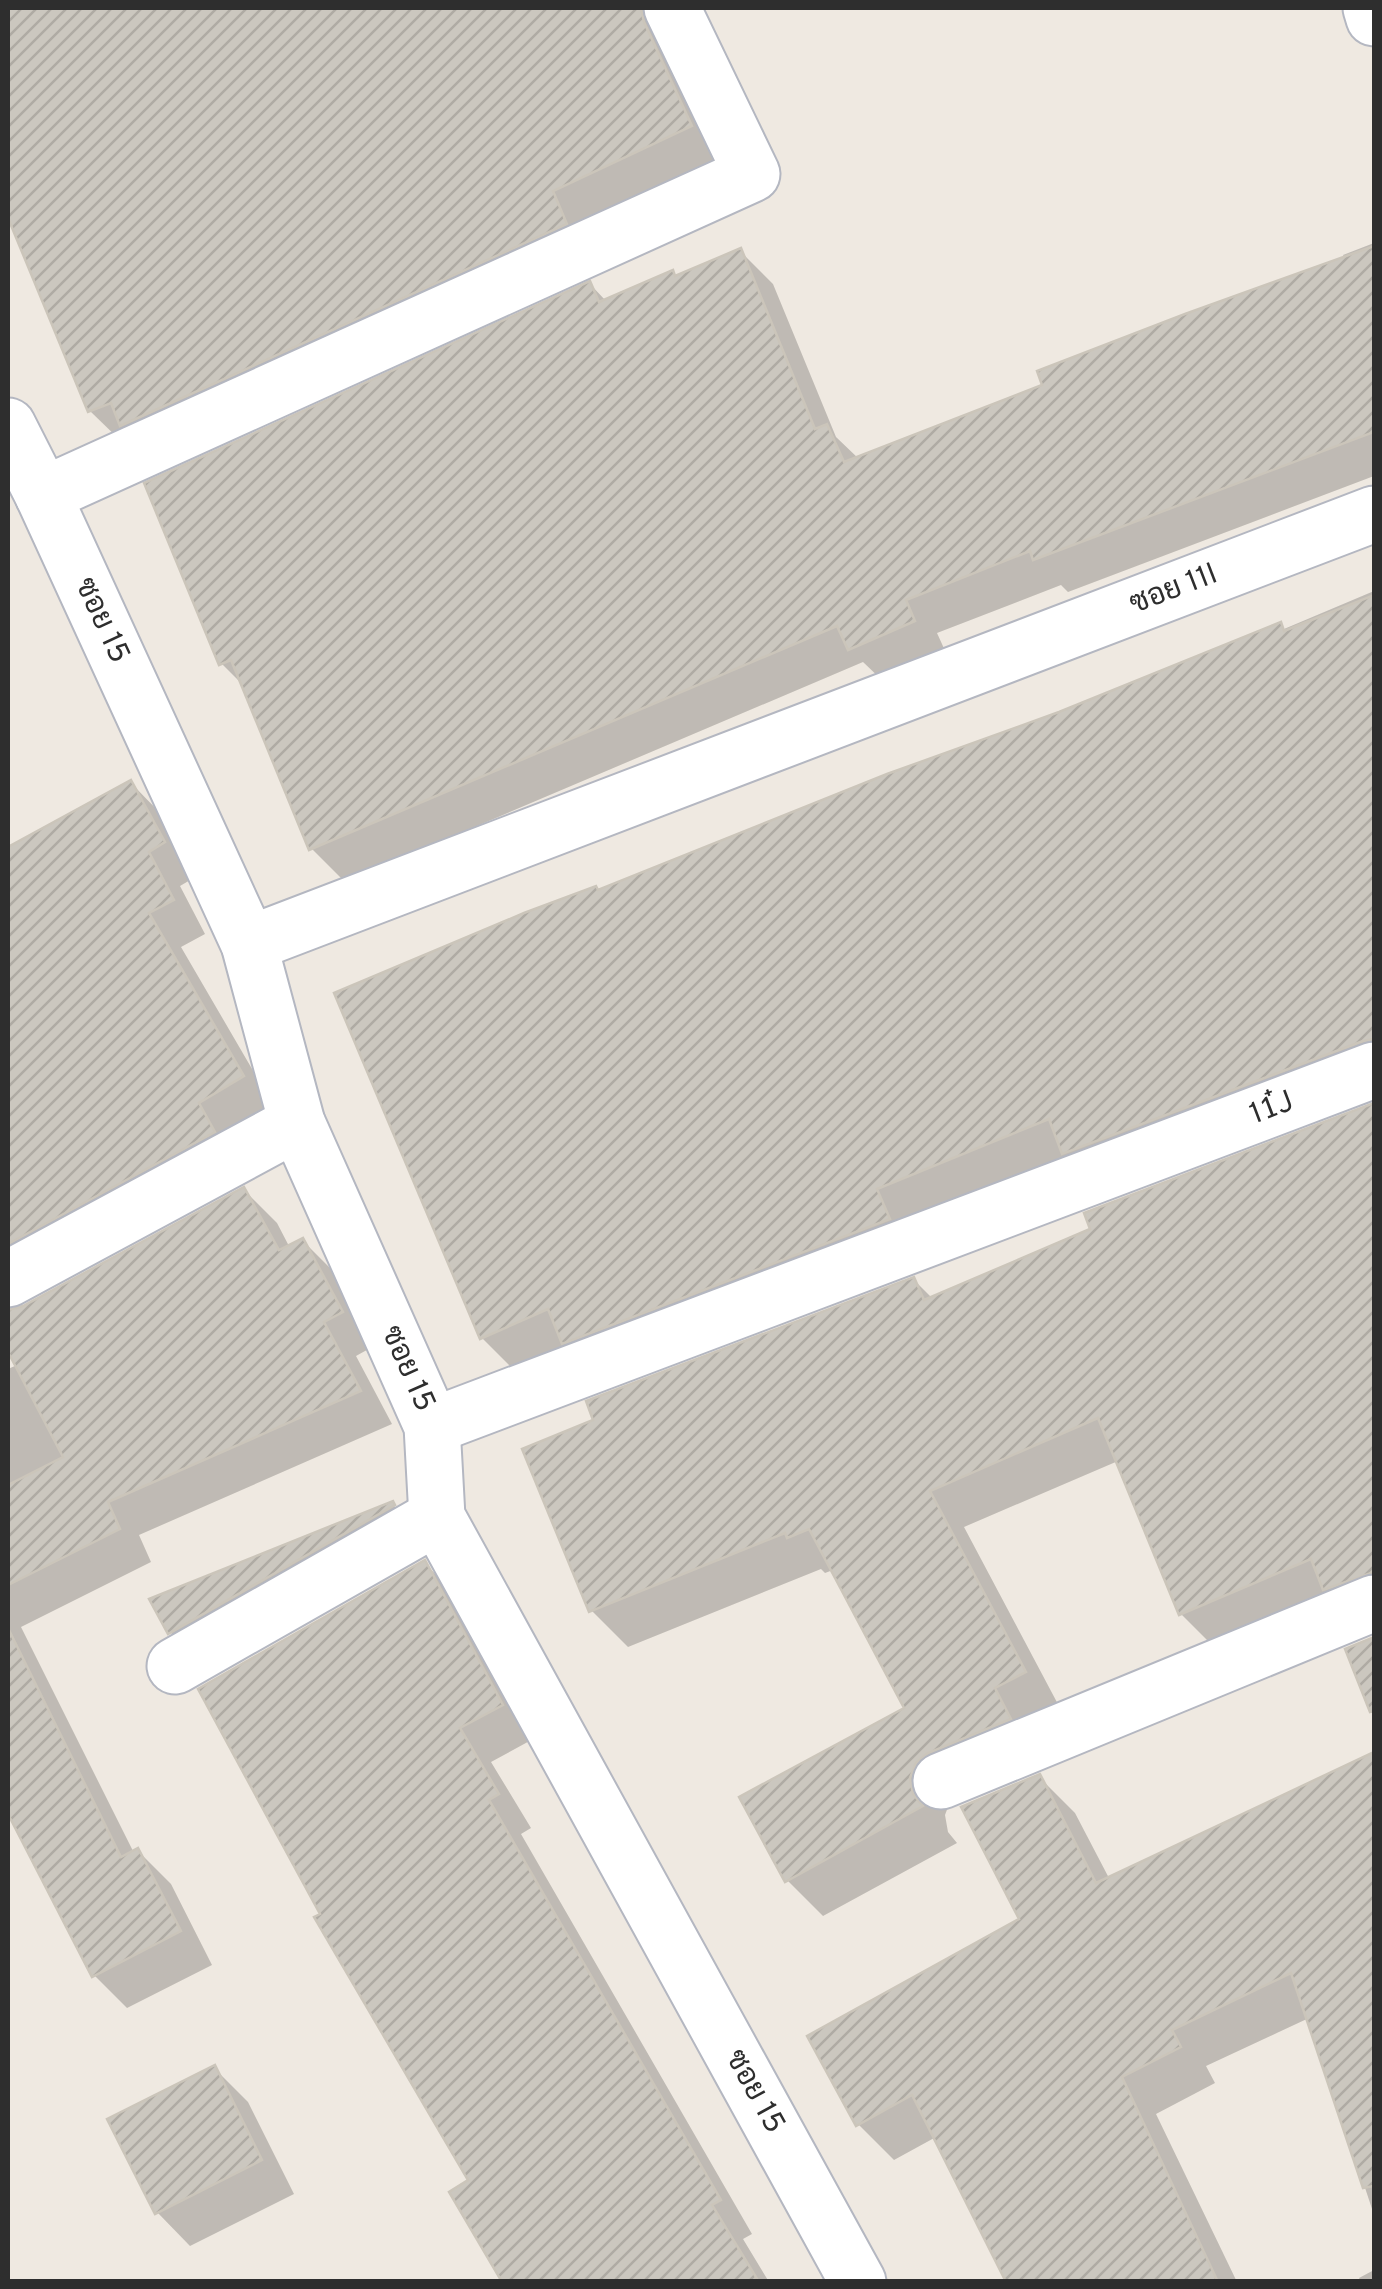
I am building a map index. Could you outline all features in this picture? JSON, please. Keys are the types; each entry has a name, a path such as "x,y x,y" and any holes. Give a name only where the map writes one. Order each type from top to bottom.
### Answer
{"street":[{"path":"44,495 752,174 672,8"},
{"path":"1370,8 1374,18"},
{"name":"ซอย 15","path":"8,426 44,495 248,944 297,1122 432,1426 437,1517 858,2282"},
{"name":"ซอย 11I","path":"248,944 1374,514"},
{"name":"11๋J","path":"432,1426 1374,1070"},
{"path":"8,1278 297,1122"},
{"path":"175,1666 437,1517"},
{"path":"941,1781 1374,1603"}],"building":[{"path":"8,8 641,8 692,126 553,191 567,224 120,426 111,403 88,412 8,218"},
{"path":"1374,246 1374,432 1033,560 1030,551 906,600 915,621 848,650 837,626 309,850 231,660 219,665 144,483 590,281 599,302 673,270 675,276 741,248 815,429 827,424 844,462 1042,385 1037,371"},
{"path":"1374,595 1374,1039 1062,1154 1049,1119 877,1189 890,1219 562,1344 548,1309 480,1339 334,993 524,913 596,886 598,890 1281,622 1284,631"},
{"path":"131,780 165,842 149,852 174,900 149,913 244,1076 199,1103 215,1132 8,1244 8,847"},
{"path":"1374,1103 1374,1572 1323,1590 1311,1559 1179,1615 1098,1418 930,1491 1026,1672 995,1688 1011,1719 928,1753 916,1763 910,1778 913,1794 923,1806 785,1882 739,1797 904,1708 809,1529 787,1538 785,1533 589,1612 522,1449 593,1420 586,1401 914,1277 924,1300 1090,1229 1084,1213"},
{"path":"244,1187 279,1250 303,1238 343,1312 324,1322 361,1391 108,1502 120,1529 8,1585 8,1485 63,1457 8,1352 8,1310 23,1306"},
{"path":"393,1501 395,1505 168,1634 149,1599"},
{"path":"425,1560 503,1705 460,1728 499,1794 489,1800 721,2200 712,2205 759,2282 502,2282 449,2192 468,2180 314,1917 320,1914 198,1689"},
{"path":"8,1628 121,1857 138,1848 181,1931 92,1977 8,1814"},
{"path":"1374,1637 1374,1711 1370,1712 1345,1649"},
{"path":"1374,1752 1374,2186 1363,2188 1291,1973 1172,2030 1181,2047 1122,2077 1218,2282 1006,2282 912,2095 856,2126 807,2036 1019,1919 961,1807 1040,1774 1096,1883"},
{"path":"215,2065 262,2160 155,2214 107,2119"}]}
